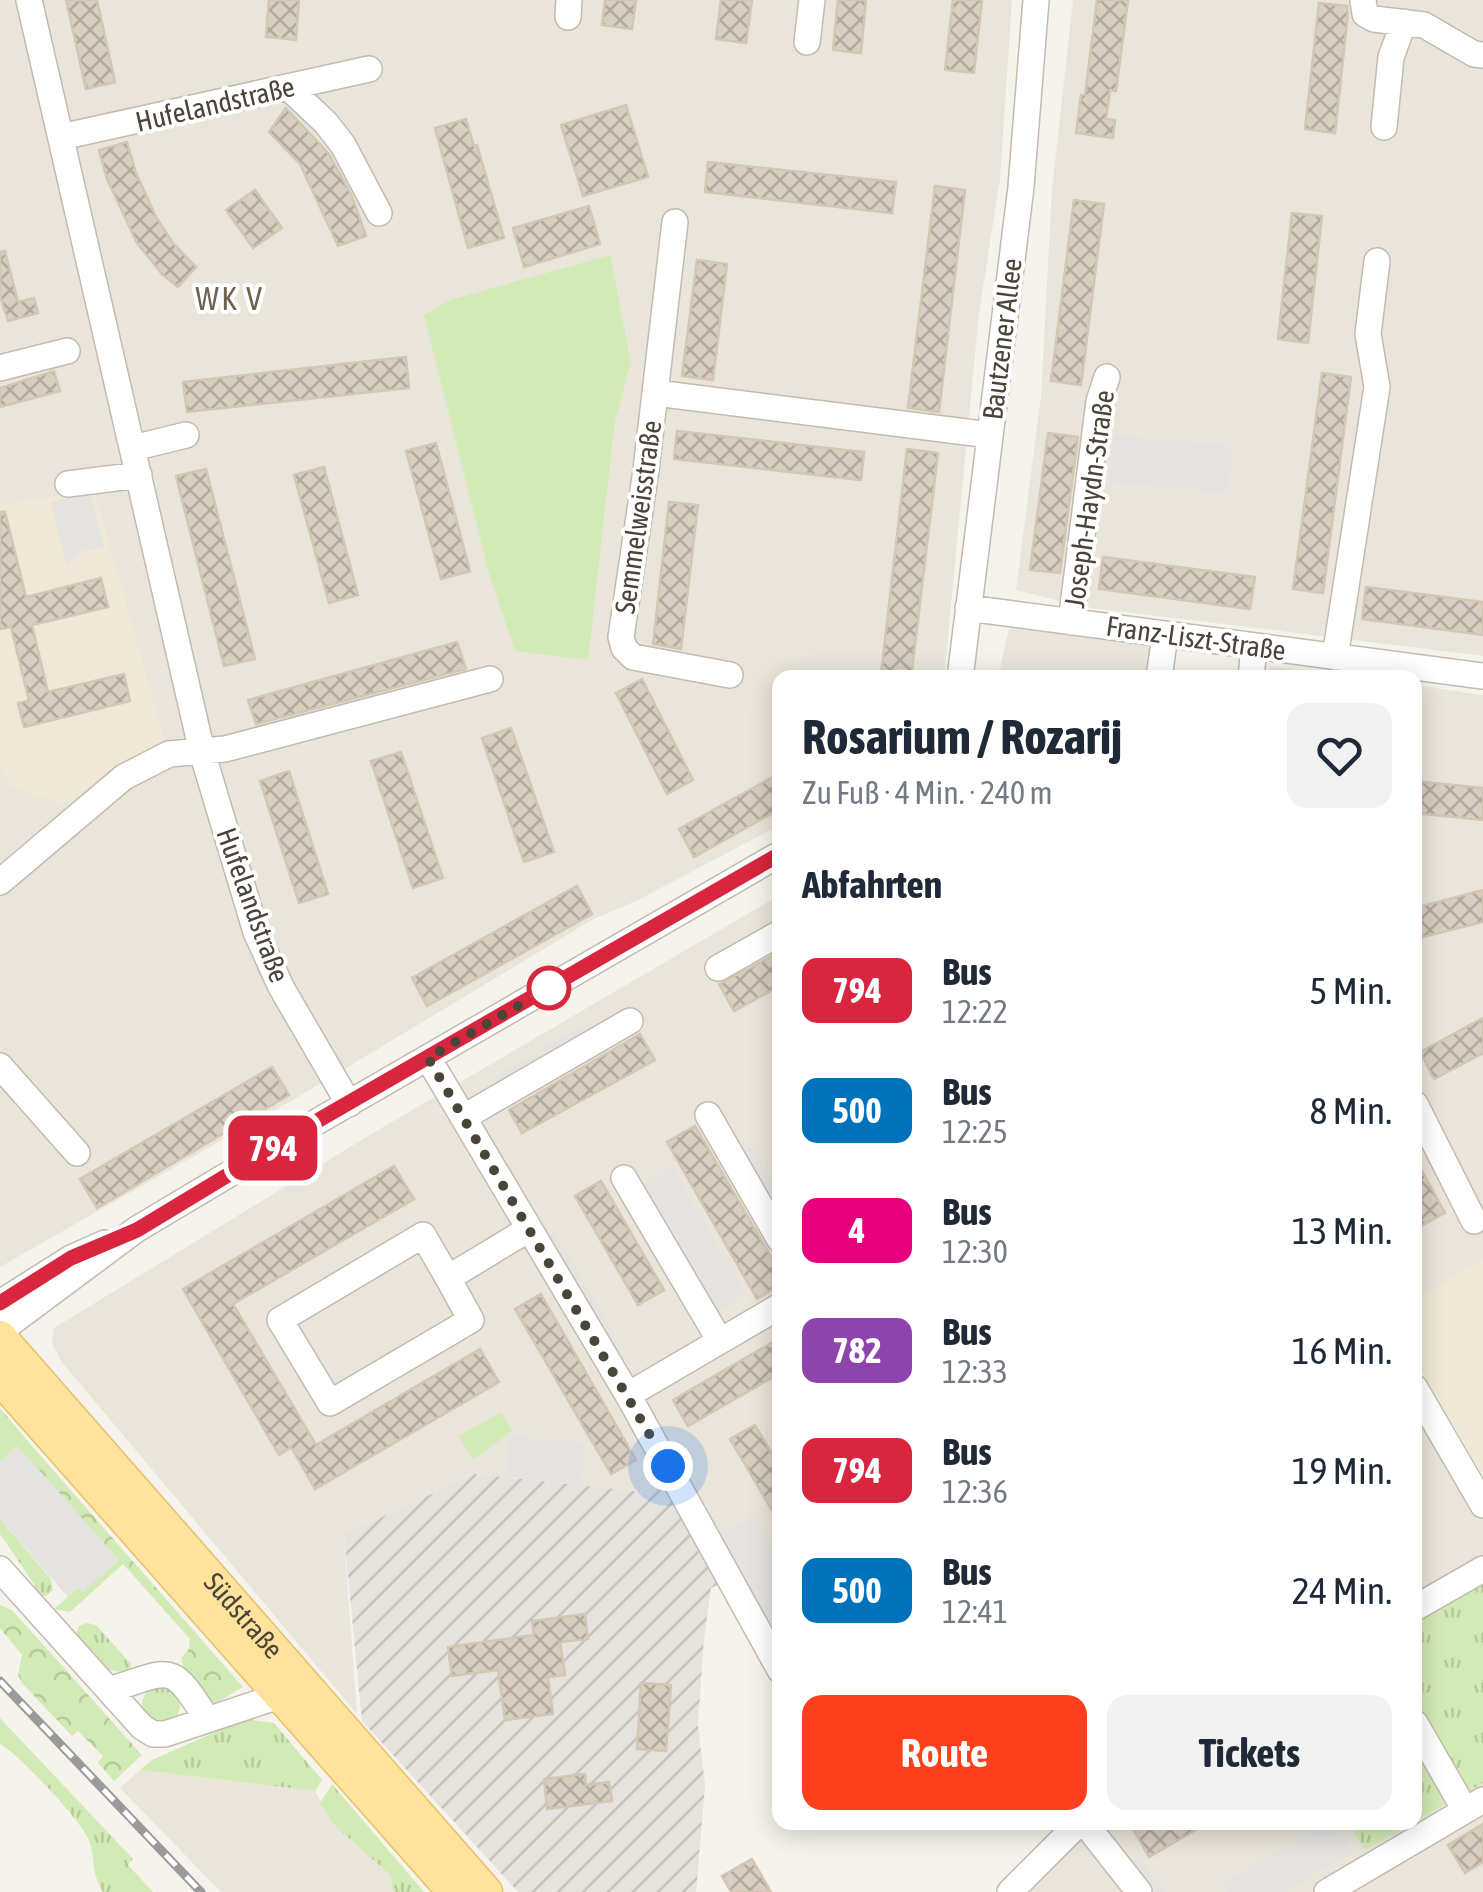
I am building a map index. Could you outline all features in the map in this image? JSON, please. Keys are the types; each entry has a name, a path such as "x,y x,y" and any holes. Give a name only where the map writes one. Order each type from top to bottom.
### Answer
{"main road":[{"name":"Südstraße","path":"0,1334 486,1892"},
{"name":"Südstraße","path":"0,1378 454,1892"}],"street":[{"name":"Hufelandstraße","path":"29,0 202,752 243,894 266,955 348,1104"},
{"path":"807,42 812,0"},
{"name":"Bautzener Allee","path":"961,670 1021,187 1036,0"},
{"path":"1363,0 1365,14 1374,19 1416,16 1474,54 1483,55"},
{"path":"1384,127 1390,57 1416,16"},
{"name":"Hufelandstraße","path":"61,138 369,69"},
{"path":"288,87 326,122 343,145 380,214"},
{"name":"Semmelweisstraße","path":"675,222 656,393 621,637 633,658 730,674"},
{"path":"1335,657 1377,386 1368,334 1377,260"},
{"path":"0,368 67,351"},
{"name":"Joseph-Haydn-Straße","path":"1071,622 1099,401 1107,377"},
{"name":"Semmelweisstraße","path":"656,393 990,435"},
{"path":"132,448 186,435"},
{"path":"68,484 139,475"},
{"name":"Franz-Liszt-Straße","path":"968,608 1335,657 1371,670"},
{"path":"1160,670 1165,634"},
{"path":"1252,670 1254,646"},
{"name":"Franz-Liszt-Straße","path":"1422,673 1483,676"},
{"path":"4,870 124,778 169,754 225,749 490,679"},
{"path":"0,1334 137,1230 772,859"},
{"path":"718,968 772,938"},
{"path":"464,1117 630,1021"},
{"path":"428,1058 628,1395 734,1558 772,1643"},
{"path":"0,1066 77,1153"},
{"path":"708,1115 772,1226"},
{"path":"1422,1118 1474,1222"},
{"path":"624,1178 720,1342"},
{"path":"448,1278 529,1229"},
{"path":"0,1303 71,1258 137,1230"},
{"path":"423,1235 448,1278 470,1320 330,1403 280,1320 423,1235"},
{"path":"628,1395 772,1311"},
{"path":"1422,1400 1483,1505"},
{"path":"1422,1604 1483,1569"},
{"path":"0,1570 142,1727 153,1734 164,1734 279,1696 313,1711 355,1759 390,1782"},
{"path":"110,1690 170,1675 184,1683 207,1720"},
{"path":"1326,1892 1474,1805 1422,1733"},
{"path":"1010,1892 1074,1830"},
{"path":"1089,1830 1139,1892"}],"shaded area":[{"path":"0,0 1012,0 1000,179 979,313 945,670 772,670 772,829 592,920 303,1094 0,1267"},
{"path":"1073,0 1483,0 1483,656 1084,607 1016,590 1041,396 1052,189"},
{"path":"1113,435 1232,446 1228,493 1109,482"},
{"path":"94,490 164,739 63,805 12,787 0,770 0,505"},
{"path":"90,493 104,547 79,552 66,566 51,502"},
{"path":"1009,628 1150,644 1148,670 1000,670"},
{"path":"1270,666 1301,670 1269,670"},
{"path":"1422,686 1483,695 1483,1475 1422,1372"},
{"path":"772,900 772,1647 643,1492 474,1474 344,1536 357,1714 61,1361 52,1343 54,1328 373,1133"},
{"path":"581,1026 591,1044 506,1094 495,1076"},
{"path":"752,1146 772,1181 772,1226 732,1158"},
{"path":"672,1167 746,1294 713,1314 639,1186"},
{"path":"555,1231 620,1344 607,1352 542,1239"},
{"path":"1483,1259 1481,1471 1422,1372 1422,1295"},
{"path":"1422,1400 1483,1505 1483,1892 1023,1892 1069,1830 1422,1830"},
{"path":"510,1436 585,1443 581,1484 506,1476"},
{"path":"18,1446 119,1560 83,1592 78,1587 68,1597 0,1519 0,1462"},
{"path":"474,1474 643,1492 672,1475 730,1579 711,1588 704,1639 698,1725 705,1785 696,1892 518,1892 362,1721 344,1535"},
{"path":"754,1516 772,1546 772,1639 716,1537"},
{"path":"140,1770 315,1791 334,1825 390,1875 393,1892 221,1892 120,1788"},
{"path":"1313,1830 1339,1830 1353,1852 1285,1892 1227,1892 1222,1884"},
{"path":"1138,1856 1166,1892 1151,1892 1128,1864"}],"green space":[{"path":"610,255 631,362 615,421 588,660 515,651 489,574 424,315 450,300"},
{"path":"0,1408 26,1439 0,1462"},
{"path":"502,1412 512,1431 473,1460 459,1436"},
{"path":"26,1439 243,1687 216,1703 204,1702 183,1672 182,1657 189,1649 190,1639 123,1564 70,1612 54,1609 79,1587 83,1592 18,1446"},
{"path":"0,1519 51,1579 53,1590 46,1596 33,1595 38,1590 0,1534"},
{"path":"1483,1578 1483,1783 1422,1817 1422,1616"},
{"path":"0,1605 12,1610 142,1755 114,1781 98,1763 103,1756 78,1731 72,1736 22,1683 18,1675 22,1655 0,1628"},
{"path":"96,1625 131,1664 130,1671 112,1670 91,1657 75,1636 79,1626"},
{"path":"161,1686 174,1692 180,1705 174,1718 161,1724 148,1718 142,1705 148,1692"},
{"path":"0,1718 133,1859 128,1865 153,1892 103,1892 88,1838 47,1787 0,1744"},
{"path":"245,1719 274,1723 322,1780 315,1791 140,1770 152,1760"},
{"path":"332,1784 424,1892 393,1892 390,1875 334,1825 320,1803"},
{"path":"1353,1830 1401,1830 1365,1850"}],"building":[{"path":"66,0 97,0 115,82 86,89"},
{"path":"269,0 299,0 296,40 266,37"},
{"path":"605,0 636,0 632,29 602,25"},
{"path":"721,0 752,0 746,43 716,39"},
{"path":"838,0 866,0 861,53 833,50"},
{"path":"953,0 982,0 974,73 945,70"},
{"path":"1097,0 1128,0 1116,91 1110,90 1106,119 1115,120 1113,138 1076,133"},
{"path":"1319,3 1347,6 1348,13 1335,133 1305,129"},
{"path":"626,105 648,177 583,196 561,125"},
{"path":"286,108 329,154 352,196 366,236 338,246 300,164 269,132"},
{"path":"466,119 504,238 468,248 435,128"},
{"path":"127,142 156,217 196,267 178,287 137,243 107,179 99,150"},
{"path":"708,162 896,182 892,213 705,192"},
{"path":"935,186 965,190 939,412 908,408"},
{"path":"255,190 282,228 253,248 226,210"},
{"path":"1074,200 1104,204 1081,385 1051,381"},
{"path":"589,206 600,244 524,267 513,228"},
{"path":"1292,213 1322,216 1308,343 1278,339"},
{"path":"5,251 18,302 34,298 38,313 8,321 0,296 0,252"},
{"path":"697,260 727,264 713,380 682,376"},
{"path":"406,357 409,388 187,412 183,382"},
{"path":"54,371 60,391 0,407 0,388"},
{"path":"1322,373 1351,377 1323,593 1293,589"},
{"path":"677,431 864,452 861,480 674,459"},
{"path":"1048,433 1078,437 1060,573 1030,570"},
{"path":"436,443 470,571 441,579 406,451"},
{"path":"907,449 938,453 912,670 881,670"},
{"path":"324,467 358,595 329,603 294,475"},
{"path":"206,469 255,659 224,666 176,476"},
{"path":"669,502 698,505 681,649 653,644"},
{"path":"0,512 5,512 26,597 101,578 108,607 32,625 48,692 124,674 130,701 24,727 18,703 29,701 11,627 0,629"},
{"path":"1103,557 1255,577 1250,609 1099,589"},
{"path":"1366,587 1483,602 1483,635 1362,619"},
{"path":"457,642 466,669 256,724 248,700"},
{"path":"642,679 693,780 667,794 616,693"},
{"path":"511,728 554,852 524,862 482,738"},
{"path":"401,752 443,878 413,888 371,761"},
{"path":"289,771 328,894 299,903 260,781"},
{"path":"772,777 772,813 694,857 679,829"},
{"path":"1422,782 1483,788 1483,820 1422,814"},
{"path":"577,886 592,914 427,1006 412,978"},
{"path":"1483,890 1483,922 1422,937 1422,906"},
{"path":"772,956 772,990 734,1011 719,984"},
{"path":"1483,1018 1483,1053 1434,1079 1422,1051"},
{"path":"640,1034 655,1060 522,1133 509,1110"},
{"path":"272,1067 289,1095 97,1208 80,1179"},
{"path":"695,1126 772,1258 772,1290 757,1299 667,1142"},
{"path":"394,1166 414,1199 233,1304 316,1445 480,1349 499,1382 315,1489 291,1447 279,1455 183,1289"},
{"path":"1422,1171 1445,1213 1422,1225"},
{"path":"601,1181 664,1290 638,1305 575,1196"},
{"path":"541,1294 636,1460 611,1474 515,1309"},
{"path":"772,1343 772,1378 688,1426 673,1400"},
{"path":"755,1425 772,1454 772,1510 730,1439"},
{"path":"585,1614 588,1639 560,1642 565,1675 548,1677 553,1714 505,1720 498,1670 452,1676 448,1647 534,1635 532,1621"},
{"path":"641,1683 671,1685 666,1751 637,1749"},
{"path":"585,1774 586,1785 609,1782 612,1801 547,1809 544,1779"},
{"path":"1483,1824 1483,1862 1465,1873 1448,1845"},
{"path":"1134,1830 1195,1830 1149,1857"},
{"path":"752,1859 771,1892 731,1892 722,1876"}],"railway":[{"path":"0,1681 201,1892"}],"bus line":[{"name":"794","path":"0,1303 71,1258 137,1230 324,1117 772,859"}],"district":[{"name":"WK V","path":"230,299"}],"route":[{"path":"549,988 428,1058 668,1466"}]}
